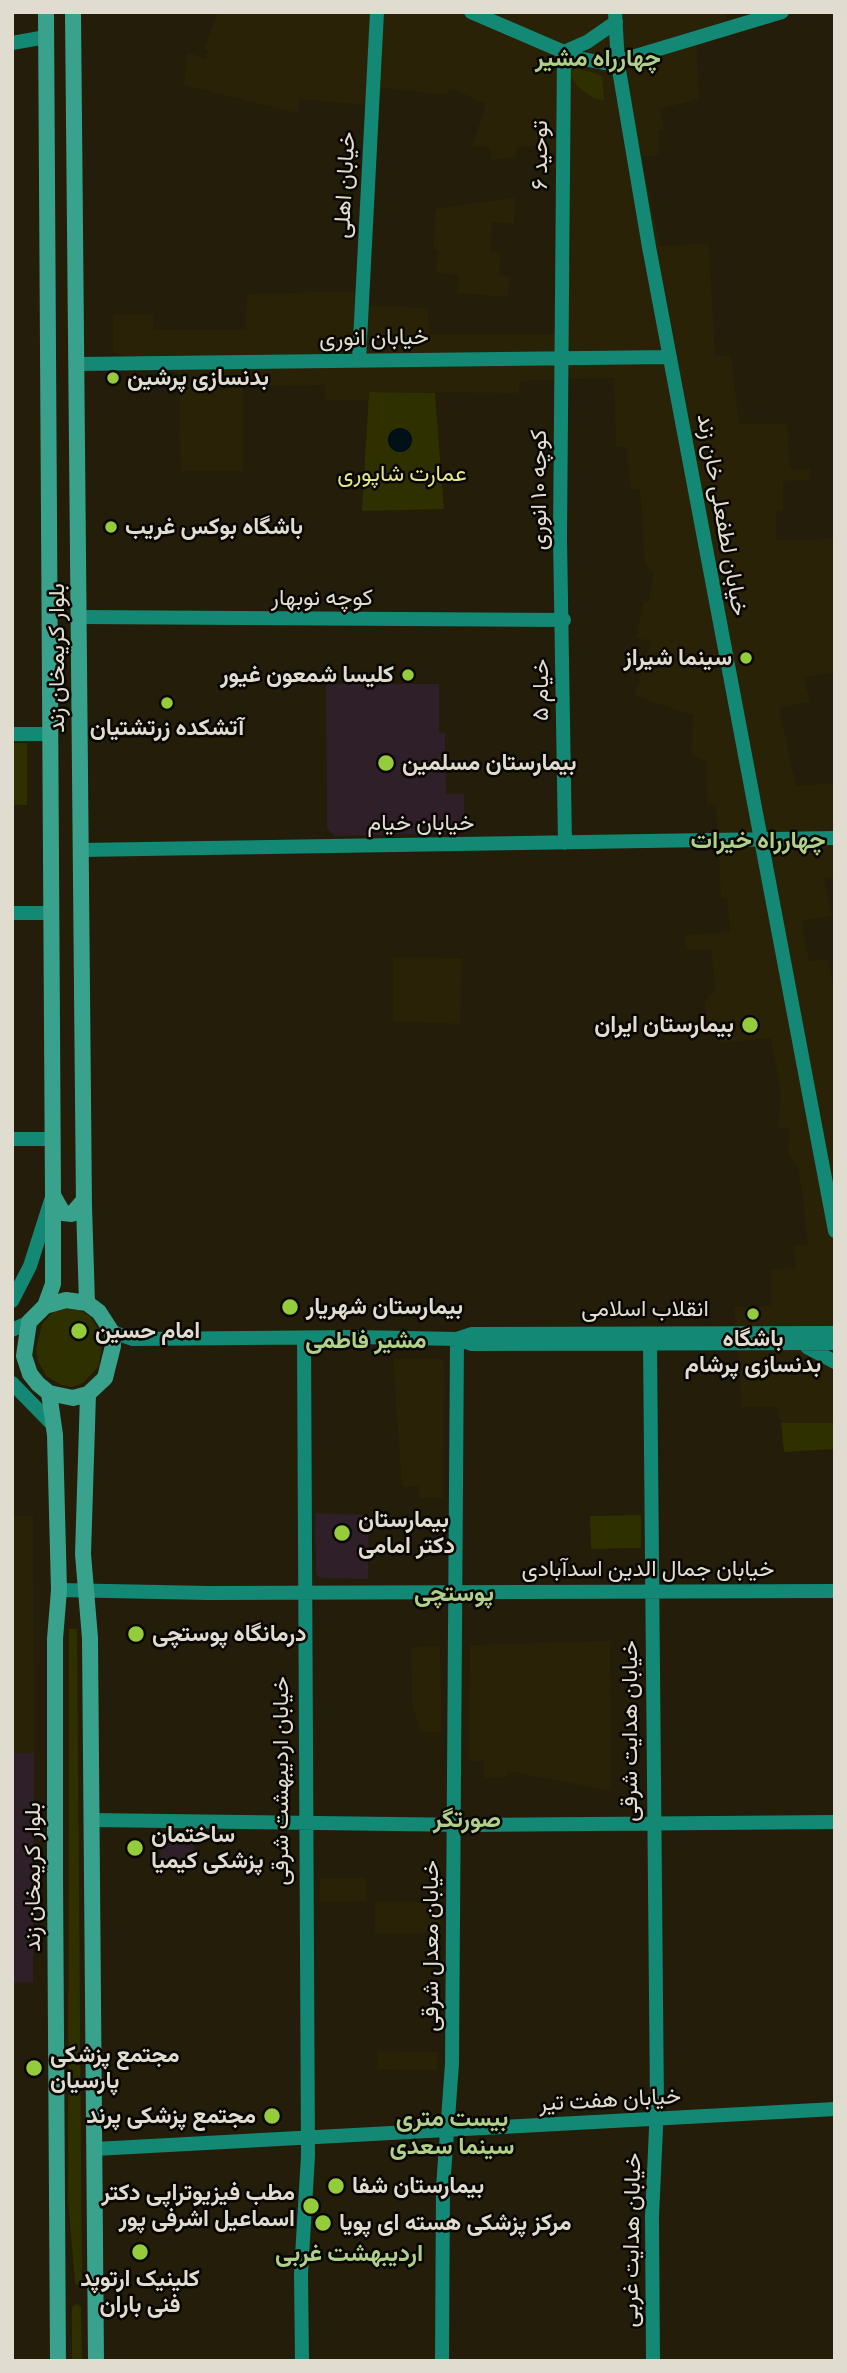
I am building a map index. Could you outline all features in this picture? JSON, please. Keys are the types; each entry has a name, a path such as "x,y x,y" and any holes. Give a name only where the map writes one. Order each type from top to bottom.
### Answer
{"main road":[{"name":"بلوار کریمخان زند","path":"45,1306 53,1284 46,12"},
{"name":"بلوار کریمخان زند","path":"73,12 87,1303"},
{"path":"47,202 76,204"},
{"path":"53,1196 63,1213 72,1214 84,1200"},
{"path":"88,1394 65,1397 49,1393 30,1374 18,1354 29,1322 45,1306 66,1300 87,1303 99,1312 112,1332 113,1346 109,1370 88,1394 84,1436 84,1592 88,1625 92,1819 96,2361"},
{"name":"بلوار کریمخان زند","path":"49,1393 59,1590 55,1872 58,2361"},
{"path":"58,1625 64,1617 73,1614 88,1625"}],"street":[{"name":"خیابان اهلی","path":"359,360 377,12"},
{"path":"471,12 564,52 601,63 618,64 782,12"},
{"path":"564,52 577,48 615,17"},
{"name":"خیابان لطفعلی خان زند","path":"615,17 618,64 670,357 835,1231"},
{"path":"12,43 46,37"},
{"name":"۶ توحید","path":"562,360 564,52"},
{"path":"622,87 638,58"},
{"name":"خیابان انوری","path":"78,364 670,357"},
{"name":"کوچه ۱۰ انوری","path":"562,360 560,538 564,620"},
{"name":"کوچه نوبهار","path":"80,618 564,620"},
{"name":"۵ خیام","path":"564,620 565,843"},
{"path":"12,734 49,734"},
{"name":"خیابان خیام","path":"81,850 835,838"},
{"path":"12,913 50,913"},
{"path":"12,1139 52,1139"},
{"path":"12,1301 30,1266 53,1196"},
{"path":"12,1330 29,1322"},
{"name":"انقلاب اسلامی","path":"112,1332 134,1339 457,1339 472,1344 835,1343"},
{"name":"انقلاب اسلامی","path":"457,1339 472,1334 835,1333"},
{"name":"خیابان اردیبهشت شرقی","path":"304,1338 307,2140"},
{"name":"خیابان معدل شرقی","path":"442,2361 443,2188 453,2064 457,1339"},
{"name":"خیابان هدایت شرقی","path":"650,1342 656,2120"},
{"path":"796,1343 823,1353 835,1362"},
{"path":"12,1382 52,1424"},
{"name":"خیابان جمال الدین اسدآبادی","path":"59,1590 835,1591"},
{"path":"92,1819 454,1824 835,1822"},
{"name":"خیابان هفت تیر","path":"95,2149 307,2140 835,2109"},
{"name":"خیابان هدایت غربی","path":"653,2361 652,2217 656,2120"},
{"path":"302,2361 301,2273 307,2140"}],"shaded area":[{"path":"218,12 725,12 728,25 696,35 699,99 660,109 664,130 658,130 659,155 642,157 660,246 709,243 715,356 731,356 739,424 787,424 790,469 810,469 810,480 783,481 783,510 776,512 776,540 835,539 835,673 804,677 810,702 779,708 796,786 835,783 835,877 824,879 832,916 801,921 809,961 828,959 835,995 835,1423 781,1423 777,1407 742,1407 734,1307 771,1306 771,1269 796,1268 793,1246 808,1244 803,1198 798,1166 788,1155 790,1129 778,1128 781,1095 771,1038 720,1043 720,1030 706,1030 705,1000 715,990 711,949 686,950 685,935 730,932 727,898 721,898 716,805 707,805 706,761 692,756 693,715 635,696 651,641 636,638 644,601 648,602 654,572 645,565 640,489 631,489 627,447 616,447 614,378 520,381 519,393 369,392 368,400 325,400 325,385 243,387 243,471 181,471 179,374 113,352 113,315 153,315 154,330 246,330 247,294 360,291 360,305 428,308 430,334 558,334 564,265 571,264 570,208 557,168 546,167 547,146 516,147 516,157 491,160 491,148 472,146 486,104 450,88 446,95 384,88 364,105 300,99 297,113 184,85 187,52 206,59 208,51 204,49"},
{"path":"515,197 514,224 492,222 490,251 501,252 499,275 510,277 508,297 457,293 459,275 436,273 438,250 433,249 436,209"},
{"path":"400,428 409,431 412,440 409,449 400,452 391,449 388,440 391,431"},
{"name":"بیمارستان مسلمین","path":"326,684 439,684 439,732 445,733 446,794 464,794 465,833 335,836 327,829"},
{"path":"393,957 462,958 460,1024 393,1021"},
{"path":"393,1359 440,1359 444,1363 443,1498 419,1498 418,1486 402,1487"},
{"name":"بیمارستان دکتر امامی","path":"315,1513 369,1515 368,1579 320,1578 316,1574"},
{"path":"12,1516 33,1516 34,1753 12,1753"},
{"path":"610,1641 611,1791 507,1771 507,1777 484,1778 484,1761 469,1761 470,1645"},
{"path":"440,1646 442,1732 420,1732 412,1702 411,1647"},
{"path":"12,1753 34,1753 33,1982 12,1983"},
{"path":"161,1835 194,1836 193,1870 160,1869"},
{"path":"320,1878 366,1878 366,1901 320,1901"},
{"path":"375,1901 441,1902 441,1933 375,1933"},
{"path":"378,2051 438,2052 437,2070 378,2069"}],"green space":[{"path":"570,66 602,76 604,100 593,98 577,86 570,75"},
{"name":"عمارت شاپوری","path":"369,392 435,393 444,509 362,511"},
{"path":"12,743 27,743 27,805 12,805"},
{"path":"65,1306 76,1308 90,1316 100,1332 102,1343 99,1366 83,1383 72,1387 46,1376 38,1361 36,1349 42,1324 55,1310"},
{"path":"781,1423 835,1423 835,1449 784,1452"},
{"path":"641,1515 641,1548 591,1549 590,1516"},
{"path":"69,1629 77,1629 82,2283 78,2286 75,2283 68,2198"},
{"path":"77,2304 81,2307 82,2361 72,2361 72,2307"}],"place":[{"name":"بدنسازی پرشین","path":"113,378"},
{"name":"باشگاه بوکس غریب","path":"111,527"},
{"name":"سینما شیراز","path":"746,658"},
{"name":"کلیسا شمعون غیور","path":"408,675"},
{"name":"آتشکده زرتشتیان","path":"167,703"},
{"name":"بیمارستان مسلمین","path":"386,763"},
{"name":"بیمارستان ایران","path":"750,1025"},
{"name":"بیمارستان شهریار","path":"290,1307"},
{"name":"باشگاه بدنسازی پرشام","path":"753,1314"},
{"name":"امام حسین","path":"79,1331"},
{"name":"بیمارستان دکتر امامی","path":"342,1533"},
{"name":"درمانگاه پوستچی","path":"136,1634"},
{"name":"ساختمان پزشکی کیمیا","path":"135,1848"},
{"name":"مجتمع پزشکی پارسیان","path":"34,2068"},
{"name":"مجتمع پزشکی پرند","path":"272,2116"},
{"name":"بیمارستان شفا","path":"336,2186"},
{"name":"مطب فیزیوتراپی دکتر اسماعیل اشرفی پور","path":"311,2206"},
{"name":"مرکز پزشکی هسته ای پویا","path":"323,2223"},
{"name":"کلینیک ارتوپد فنی باران","path":"140,2252"}],"district":[{"name":"چهارراه مشیر","path":"598,59"},
{"name":"چهارراه خیرات","path":"758,841"},
{"name":"مشیر فاطمی","path":"366,1341"},
{"name":"پوستچی","path":"454,1594"},
{"name":"صورتگر","path":"467,1820"},
{"name":"بیست متری سینما سعدی","path":"452,2133"},
{"name":"اردیبهشت غربی","path":"349,2254"}]}
